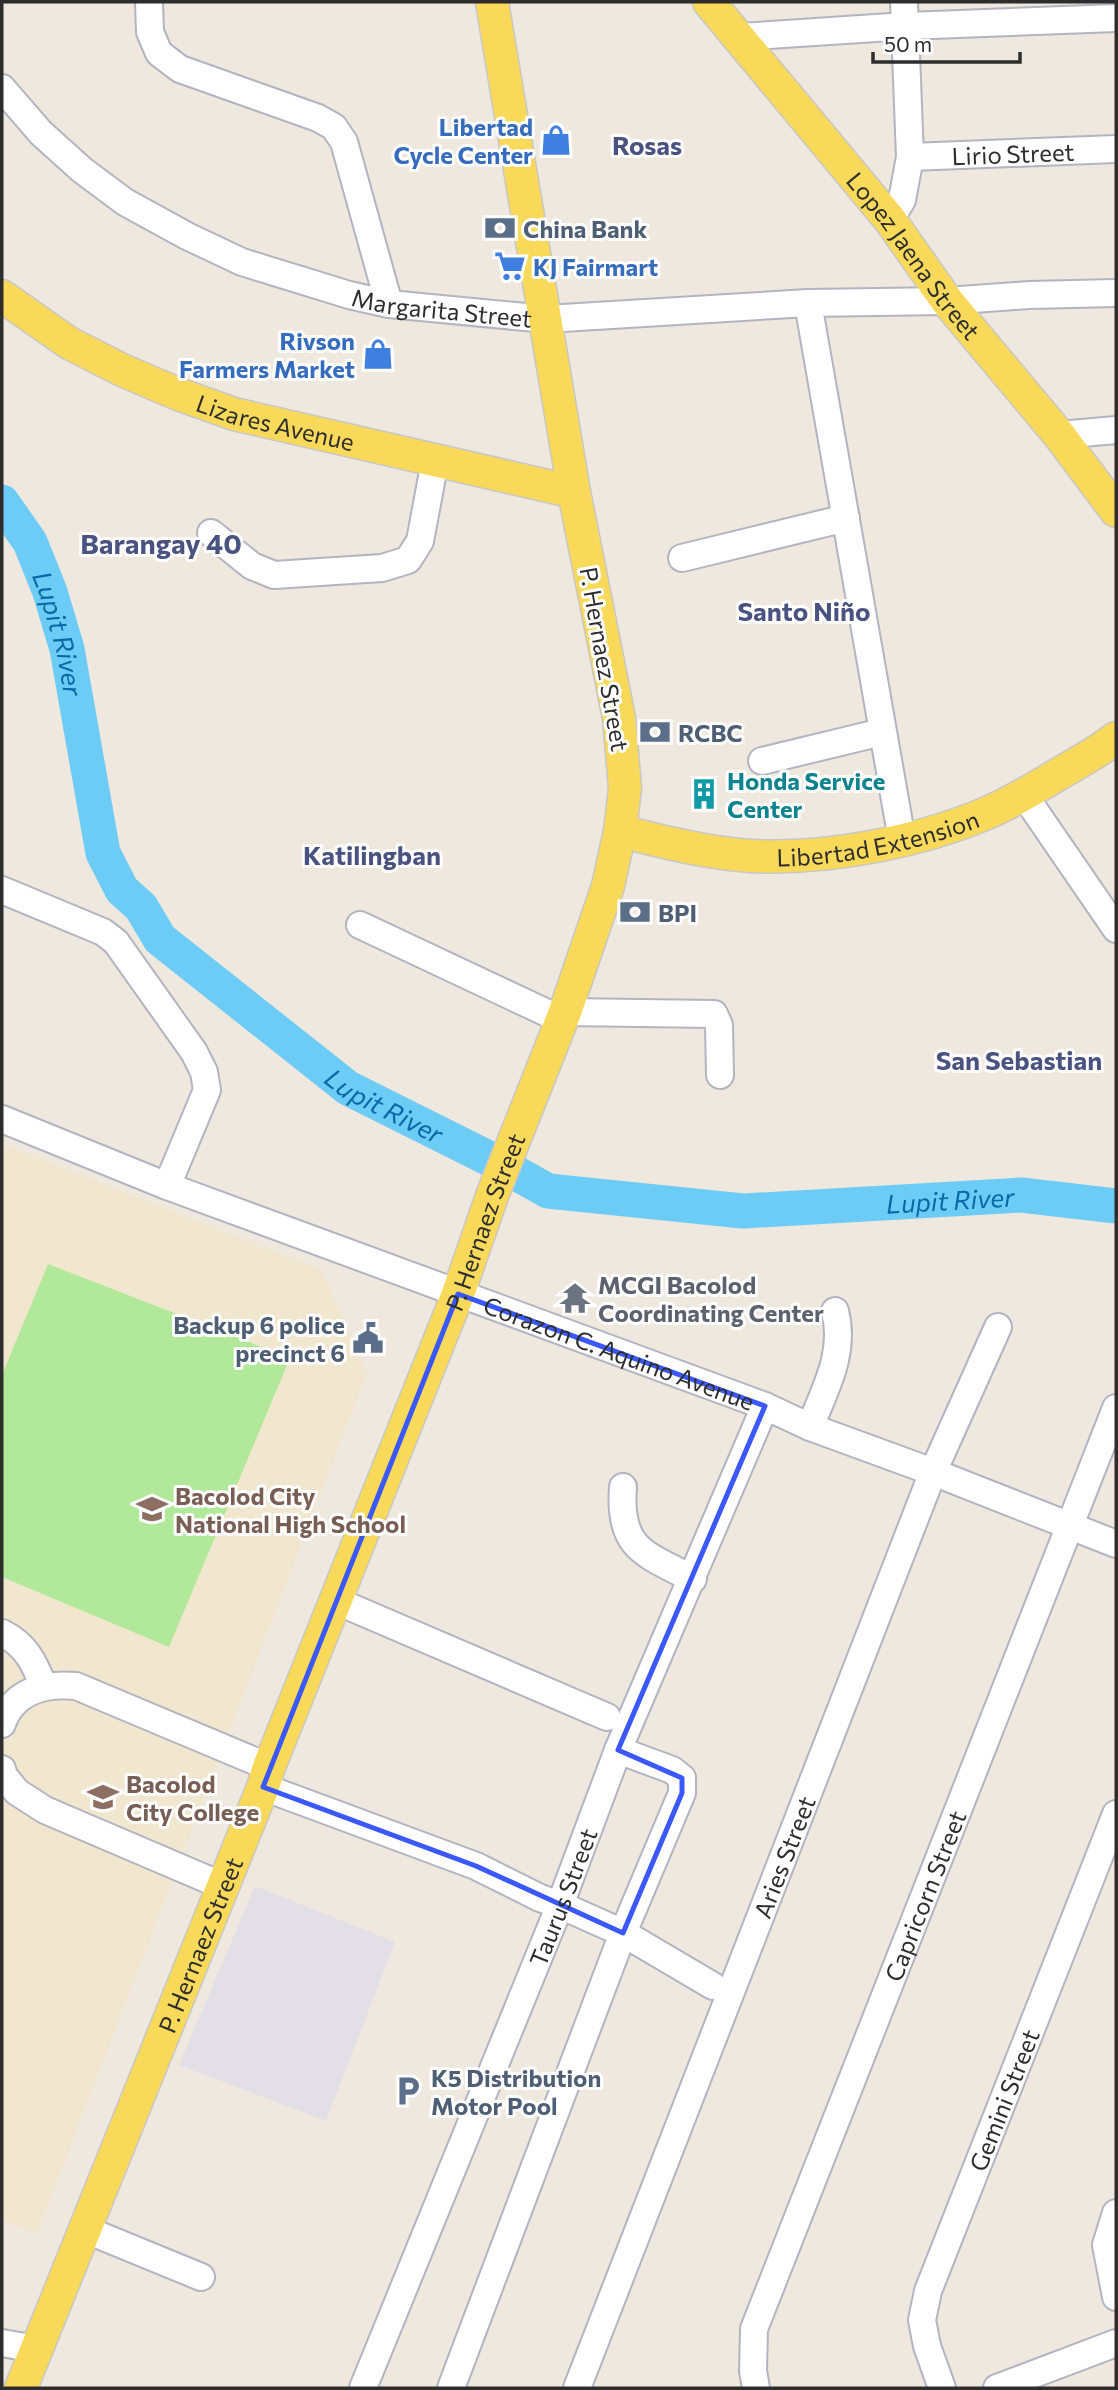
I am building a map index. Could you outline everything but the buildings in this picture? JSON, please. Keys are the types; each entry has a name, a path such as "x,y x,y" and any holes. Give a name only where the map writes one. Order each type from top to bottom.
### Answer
{"main road":[{"name":"P. Hernaez Street","path":"21,2388 458,1294 492,1196 563,1016 608,886 620,831 625,788 619,718 574,492 492,2"},
{"name":"Lopez Jaena Street","path":"709,2 890,220 947,301 1059,435 1116,511"},
{"name":"Lizares Avenue","path":"2,296 69,343 122,370 234,414 574,492"},
{"name":"Libertad Extension","path":"620,831 681,846 751,856 822,854 902,840 939,831 987,813 1024,795 1116,738"}],"street":[{"path":"149,2 150,32 159,53 180,69 318,118 334,127 344,142 389,304"},
{"path":"890,220 902,200 910,157 905,14"},
{"path":"740,37 905,14 1116,18"},
{"name":"Margarita Street","path":"2,88 41,133 82,170 125,202 242,262 349,295 389,304 546,319 808,303 947,301 1029,295 1116,293"},
{"name":"Lirio Street","path":"910,157 1116,149"},
{"path":"808,303 902,840"},
{"path":"1059,435 1116,430"},
{"path":"211,533 252,566 274,575 382,569 408,560 420,541 435,461"},
{"path":"682,558 846,518"},
{"path":"762,761 882,732"},
{"path":"1024,795 1116,929"},
{"path":"2,890 103,932 116,942 194,1052 204,1072 206,1090 167,1186"},
{"path":"360,925 563,1016 714,1014 719,1025 720,1075"},
{"name":"Corazon C. Aquino Avenue","path":"4,1126 765,1406 810,1427 1116,1544"},
{"path":"810,1427 838,1357 840,1329 835,1311"},
{"name":"Aries Street","path":"577,2388 933,1472 998,1326"},
{"name":"Taurus Street","path":"363,2388 561,1905 618,1750 765,1406"},
{"name":"Capricorn Street","path":"756,2388 753,2371 754,2329 1116,1408"},
{"path":"623,1487 621,1507 625,1527 640,1552 693,1579"},
{"path":"334,1600 607,1717"},
{"path":"2,1633 20,1643 33,1660 44,1687"},
{"path":"2,1724 18,1700 35,1689 55,1684 76,1686 266,1777 623,1933 713,1986"},
{"path":"451,2388 623,1933 682,1793 682,1778 672,1770 618,1750"},
{"path":"3,1775 17,1792 45,1810 223,1885"},
{"name":"Gemini Street","path":"942,2388 927,2346 922,2320 928,2291 1116,1814"},
{"path":"1116,2213 1106,2245 1116,2297"},
{"path":"84,2229 201,2277"},
{"path":"2,2343 37,2349"},
{"path":"997,2388 1115,2348"}],"highlighted area":[{"path":"458,1294 765,1406 618,1750 682,1778 682,1793 623,1933 476,1866 263,1787"}],"shaded area":[{"name":"Bacolod City College","path":"2,1144 322,1270 367,1373 37,2234 2,2220"},
{"path":"255,1886 395,1942 326,2121 179,2065"}],"green space":[{"path":"48,1264 290,1358 169,1647 2,1577 2,1375"}],"waterway":[{"name":"Lupit River","path":"2,502 30,542 50,592 67,649 103,853 122,890 141,907 160,939 348,1088 548,1191 743,1211 1021,1195 1116,1206"}],"place":[{"name":"Libertad Cycle Center","path":"556,140"},
{"name":"China Bank","path":"500,228"},
{"name":"KJ Fairmart","path":"510,266"},
{"name":"Rivson Farmers Market","path":"378,354"},
{"name":"RCBC","path":"655,732"},
{"name":"Honda Service Center","path":"704,794"},
{"name":"BPI","path":"635,912"},
{"name":"MCGI Bacolod Coordinating Center","path":"575,1298"},
{"name":"Backup 6 police precinct 6","path":"368,1338"},
{"name":"Bacolod City National High School","path":"152,1509"},
{"name":"Bacolod City College","path":"103,1797"},
{"name":"K5 Distribution Motor Pool","path":"408,2091"}],"district":[{"name":"Rosas","path":"647,144"},
{"name":"Barangay 40","path":"161,543"},
{"name":"Santo Niño","path":"804,610"},
{"name":"Katilingban","path":"372,854"},
{"name":"San Sebastian","path":"1019,1059"}]}
